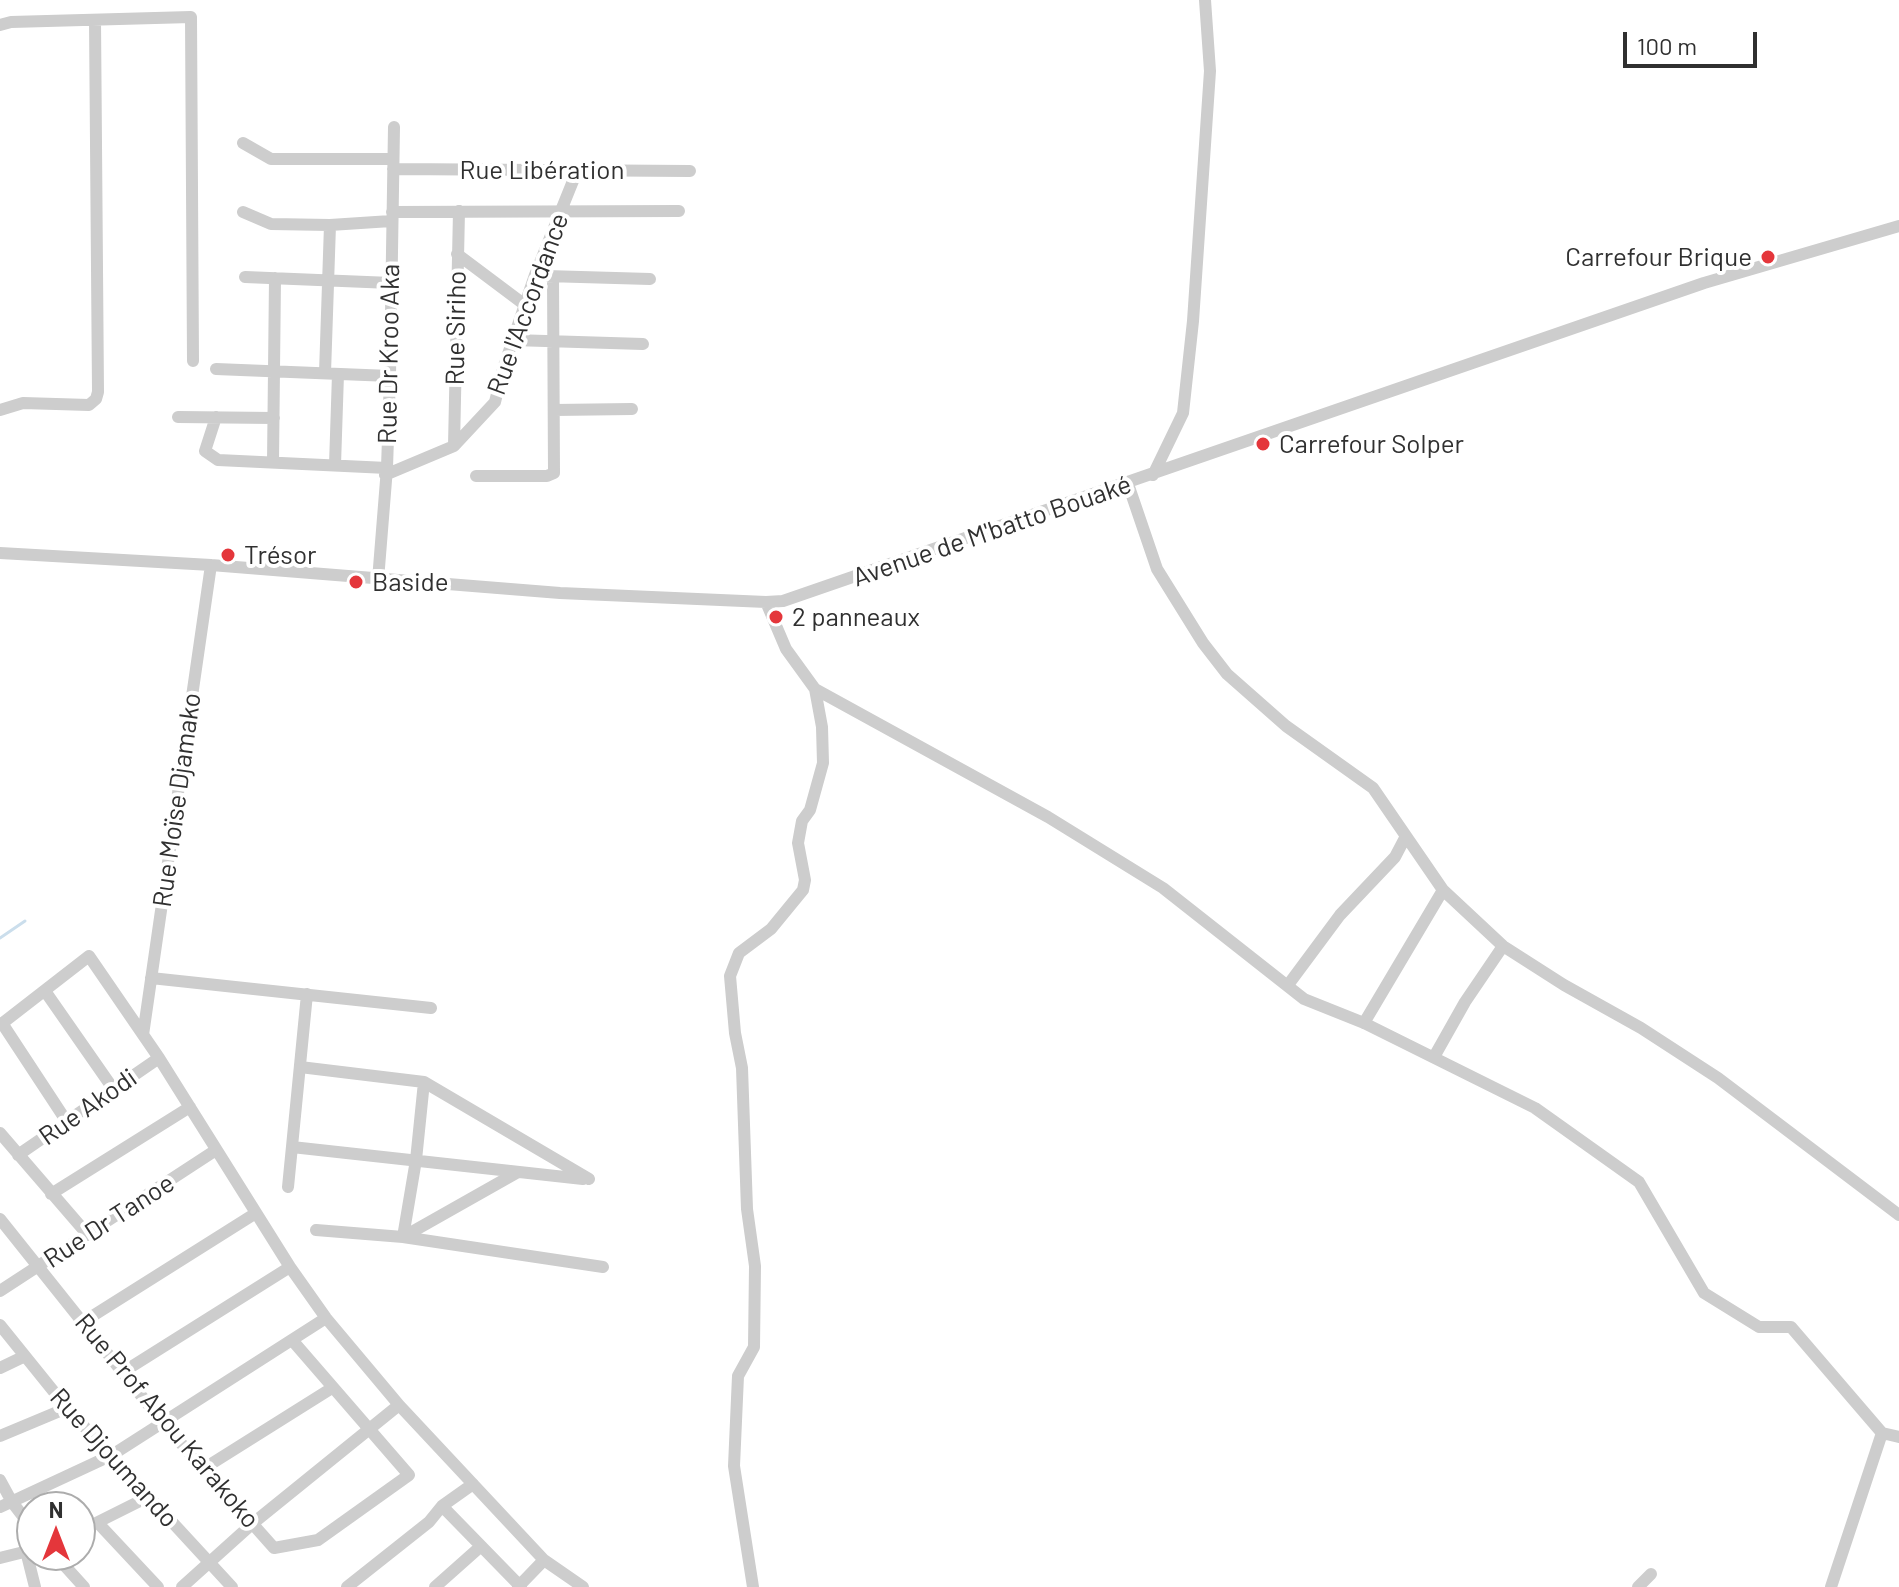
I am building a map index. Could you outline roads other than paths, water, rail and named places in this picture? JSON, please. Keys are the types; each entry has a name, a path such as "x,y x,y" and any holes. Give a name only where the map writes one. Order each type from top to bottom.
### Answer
{"street":[{"path":"1153,475 1183,413 1193,321 1210,71 1205,0"},
{"path":"0,25 11,22 191,17 193,361"},
{"path":"0,410 23,403 89,405 98,392 95,20"},
{"name":"Rue Dr Kroo Aka","path":"378,580 390,376 394,127"},
{"name":"Rue Libération","path":"243,143 271,159 577,171 690,171"},
{"name":"Rue l'Accordance","path":"386,471 454,446 495,402 535,275 577,171"},
{"path":"243,212 271,224 330,225 459,211 679,211"},
{"name":"Rue Siriho","path":"454,446 459,211"},
{"path":"330,225 326,280 335,465"},
{"name":"Avenue de M'batto Bouaké","path":"0,553 211,565 560,593 766,602 811,593 1704,283 1899,226"},
{"path":"457,254 525,305"},
{"path":"535,275 650,279"},
{"path":"476,476 547,476 554,473 553,276"},
{"path":"245,277 391,283"},
{"path":"273,462 275,278"},
{"path":"513,340 643,344"},
{"path":"216,369 390,376"},
{"path":"554,410 632,409"},
{"path":"178,417 274,418"},
{"path":"216,417 205,451 218,460 335,465 386,471"},
{"path":"1128,484 1157,569 1203,643 1227,674 1286,726 1373,788 1443,890 1503,946 1718,1078 1899,1215"},
{"name":"Rue Moïse Djamako","path":"143,1035 211,565"},
{"path":"766,602 786,649 815,689 1048,817 1163,888 1304,999 1364,1023 1535,1108 1639,1182 1704,1293 1759,1327 1791,1327 1882,1433 1899,1437"},
{"path":"753,1587 734,1466 738,1376 754,1347 756,1303 753,1246 747,1209 742,1068 735,1033 730,976 739,953 771,929 803,890 805,880 798,843 802,821 810,810 823,763 822,727 815,689"},
{"path":"1288,985 1340,915 1395,857 1406,836"},
{"path":"1364,1023 1443,890"},
{"path":"1434,1057 1465,1002 1503,946"},
{"path":"67,1122 1,1024 89,956 159,1058 290,1267 326,1318 399,1405 544,1560 583,1587"},
{"path":"151,978 431,1008"},
{"path":"45,991 114,1090"},
{"path":"288,1187 307,994"},
{"name":"Rue Akodi","path":"18,1155 159,1058"},
{"path":"292,1147 589,1179 424,1082 300,1067"},
{"path":"403,1237 416,1160 424,1082"},
{"path":"51,1194 190,1107"},
{"path":"0,1133 88,1235"},
{"name":"Rue Dr Tanoe","path":"0,1291 216,1150"},
{"path":"403,1237 519,1171"},
{"path":"83,1322 256,1213"},
{"name":"Rue Prof Abou Karakoko","path":"0,1219 163,1423 274,1548 318,1540 409,1475 292,1340"},
{"path":"316,1230 403,1237 603,1267"},
{"path":"123,1372 290,1267"},
{"path":"0,1480 6,1504 112,1455 326,1318"},
{"name":"Rue Djoumando","path":"0,1325 67,1408 232,1587"},
{"path":"0,1368 25,1356"},
{"path":"203,1469 332,1388"},
{"path":"182,1587 252,1524 399,1405"},
{"path":"0,1436 67,1408"},
{"path":"1831,1587 1882,1433"},
{"path":"347,1587 429,1522 442,1506 473,1484"},
{"path":"150,1496 98,1523 158,1587"},
{"path":"442,1506 520,1587 544,1560"},
{"path":"435,1587 480,1547"},
{"path":"70,1571 84,1587"},
{"path":"1638,1587 1651,1574"}],"waterway":[{"path":"0,938 25,921"}],"place":[{"name":"Carrefour Brique","path":"1768,257"},
{"name":"Carrefour Solper","path":"1263,444"},
{"name":"Trésor","path":"228,555"},
{"name":"Baside","path":"356,582"},
{"name":"2 panneaux","path":"776,617"}]}
